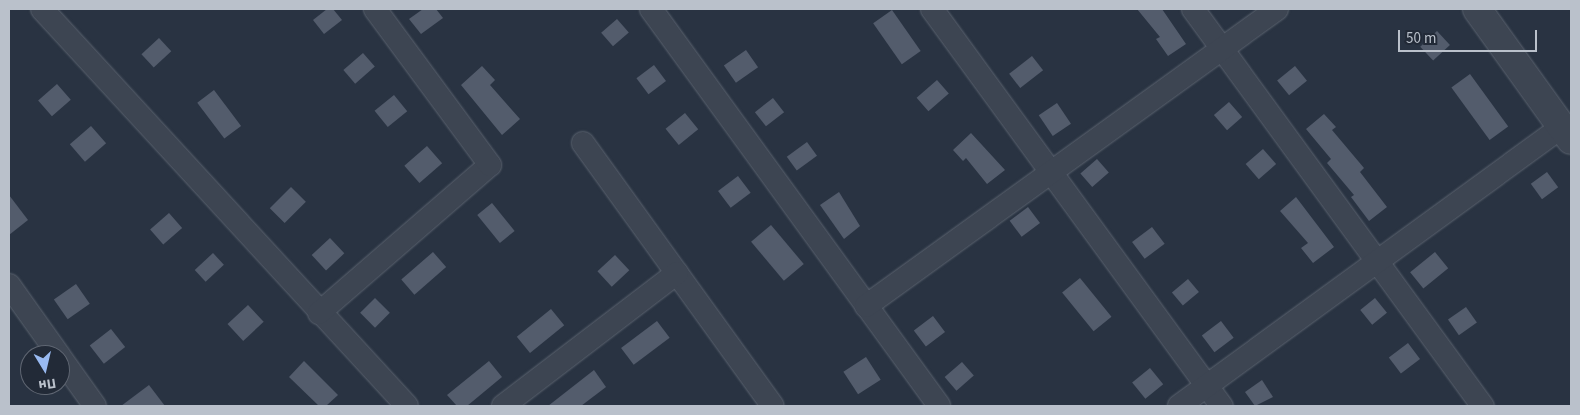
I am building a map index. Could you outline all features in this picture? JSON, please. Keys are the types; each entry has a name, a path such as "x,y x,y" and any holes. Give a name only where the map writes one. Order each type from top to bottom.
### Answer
{"street":[{"path":"42,9 319,313 407,406"},
{"path":"319,313 490,165 375,9"},
{"path":"651,9 939,406"},
{"path":"932,9 1222,406"},
{"path":"1192,9 1378,260 1483,406"},
{"path":"866,306 1049,171 1276,9"},
{"path":"1179,406 1378,260 1566,133 1477,9"},
{"path":"583,143 773,406"},
{"path":"503,406 677,273"},
{"path":"9,286 51,345"},
{"path":"70,371 95,406"}],"building":[{"path":"327,9 333,9 342,20 324,34 313,20"},
{"path":"423,9 436,9 443,18 421,34 409,19"},
{"path":"1137,9 1162,9 1186,44 1168,56 1156,39 1160,37"},
{"path":"892,10 921,51 902,64 873,23"},
{"path":"617,19 629,33 613,46 601,33"},
{"path":"1437,31 1450,45 1433,61 1420,47"},
{"path":"159,38 171,51 154,68 141,54"},
{"path":"746,50 758,67 736,83 724,65"},
{"path":"363,53 375,67 355,84 343,70"},
{"path":"1032,56 1043,70 1020,88 1009,74"},
{"path":"654,65 666,81 648,94 636,78"},
{"path":"482,66 495,80 490,85 520,119 502,135 461,85"},
{"path":"1295,66 1307,81 1289,95 1277,80"},
{"path":"1470,74 1508,127 1490,140 1451,88"},
{"path":"937,80 949,94 928,111 917,98"},
{"path":"57,84 71,100 52,116 38,100"},
{"path":"214,90 241,126 224,139 197,103"},
{"path":"394,95 407,111 388,127 375,111"},
{"path":"773,98 784,112 766,126 755,112"},
{"path":"1229,102 1242,117 1227,130 1214,115"},
{"path":"1057,103 1071,124 1053,136 1039,115"},
{"path":"685,113 698,129 679,145 666,129"},
{"path":"1324,114 1336,127 1332,130 1364,168 1360,172 1387,207 1369,221 1351,197 1354,195 1327,163 1331,159 1306,129"},
{"path":"91,126 106,143 85,162 70,144"},
{"path":"971,133 1005,170 987,184 966,158 963,161 953,150"},
{"path":"807,142 817,156 797,170 787,157"},
{"path":"427,146 442,163 419,183 404,166"},
{"path":"1263,149 1276,164 1259,179 1246,164"},
{"path":"1097,159 1109,173 1092,187 1080,173"},
{"path":"1547,172 1558,187 1542,199 1531,184"},
{"path":"738,176 751,193 731,208 718,191"},
{"path":"291,187 306,202 285,223 270,208"},
{"path":"839,192 860,226 844,239 820,205"},
{"path":"9,195 28,220 9,235"},
{"path":"1296,197 1334,247 1313,263 1301,248 1308,243 1280,211"},
{"path":"492,203 515,231 500,243 477,215"},
{"path":"1028,207 1040,223 1022,237 1010,221"},
{"path":"169,213 182,228 163,244 150,229"},
{"path":"771,225 804,264 784,281 751,242"},
{"path":"1152,227 1165,244 1145,259 1132,242"},
{"path":"330,238 344,253 326,270 312,255"},
{"path":"433,252 446,267 414,295 401,280"},
{"path":"1435,252 1448,268 1423,288 1410,272"},
{"path":"213,253 224,265 206,282 195,270"},
{"path":"615,255 629,270 612,287 597,271"},
{"path":"1080,278 1111,317 1094,331 1062,292"},
{"path":"1188,279 1199,292 1183,306 1172,292"},
{"path":"76,284 90,304 68,319 54,299"},
{"path":"375,298 390,313 375,328 360,313"},
{"path":"1375,298 1387,313 1372,325 1360,310"},
{"path":"248,305 264,322 243,341 228,324"},
{"path":"1466,307 1477,323 1459,335 1448,320"},
{"path":"551,309 564,325 530,353 517,337"},
{"path":"933,316 945,332 926,346 914,330"},
{"path":"657,321 670,338 634,365 621,348"},
{"path":"1221,321 1234,338 1214,352 1202,335"},
{"path":"111,329 125,347 104,364 90,346"},
{"path":"1408,343 1420,359 1401,373 1389,357"},
{"path":"866,357 881,380 858,394 843,372"},
{"path":"304,361 338,395 326,406 319,406 289,377"},
{"path":"489,361 502,377 467,406 457,406 447,395"},
{"path":"962,362 974,376 956,391 945,377"},
{"path":"1150,368 1163,384 1145,399 1132,382"},
{"path":"594,370 606,387 581,406 548,406"},
{"path":"1262,380 1273,397 1255,406 1245,392"},
{"path":"149,385 165,406 121,406"}]}
